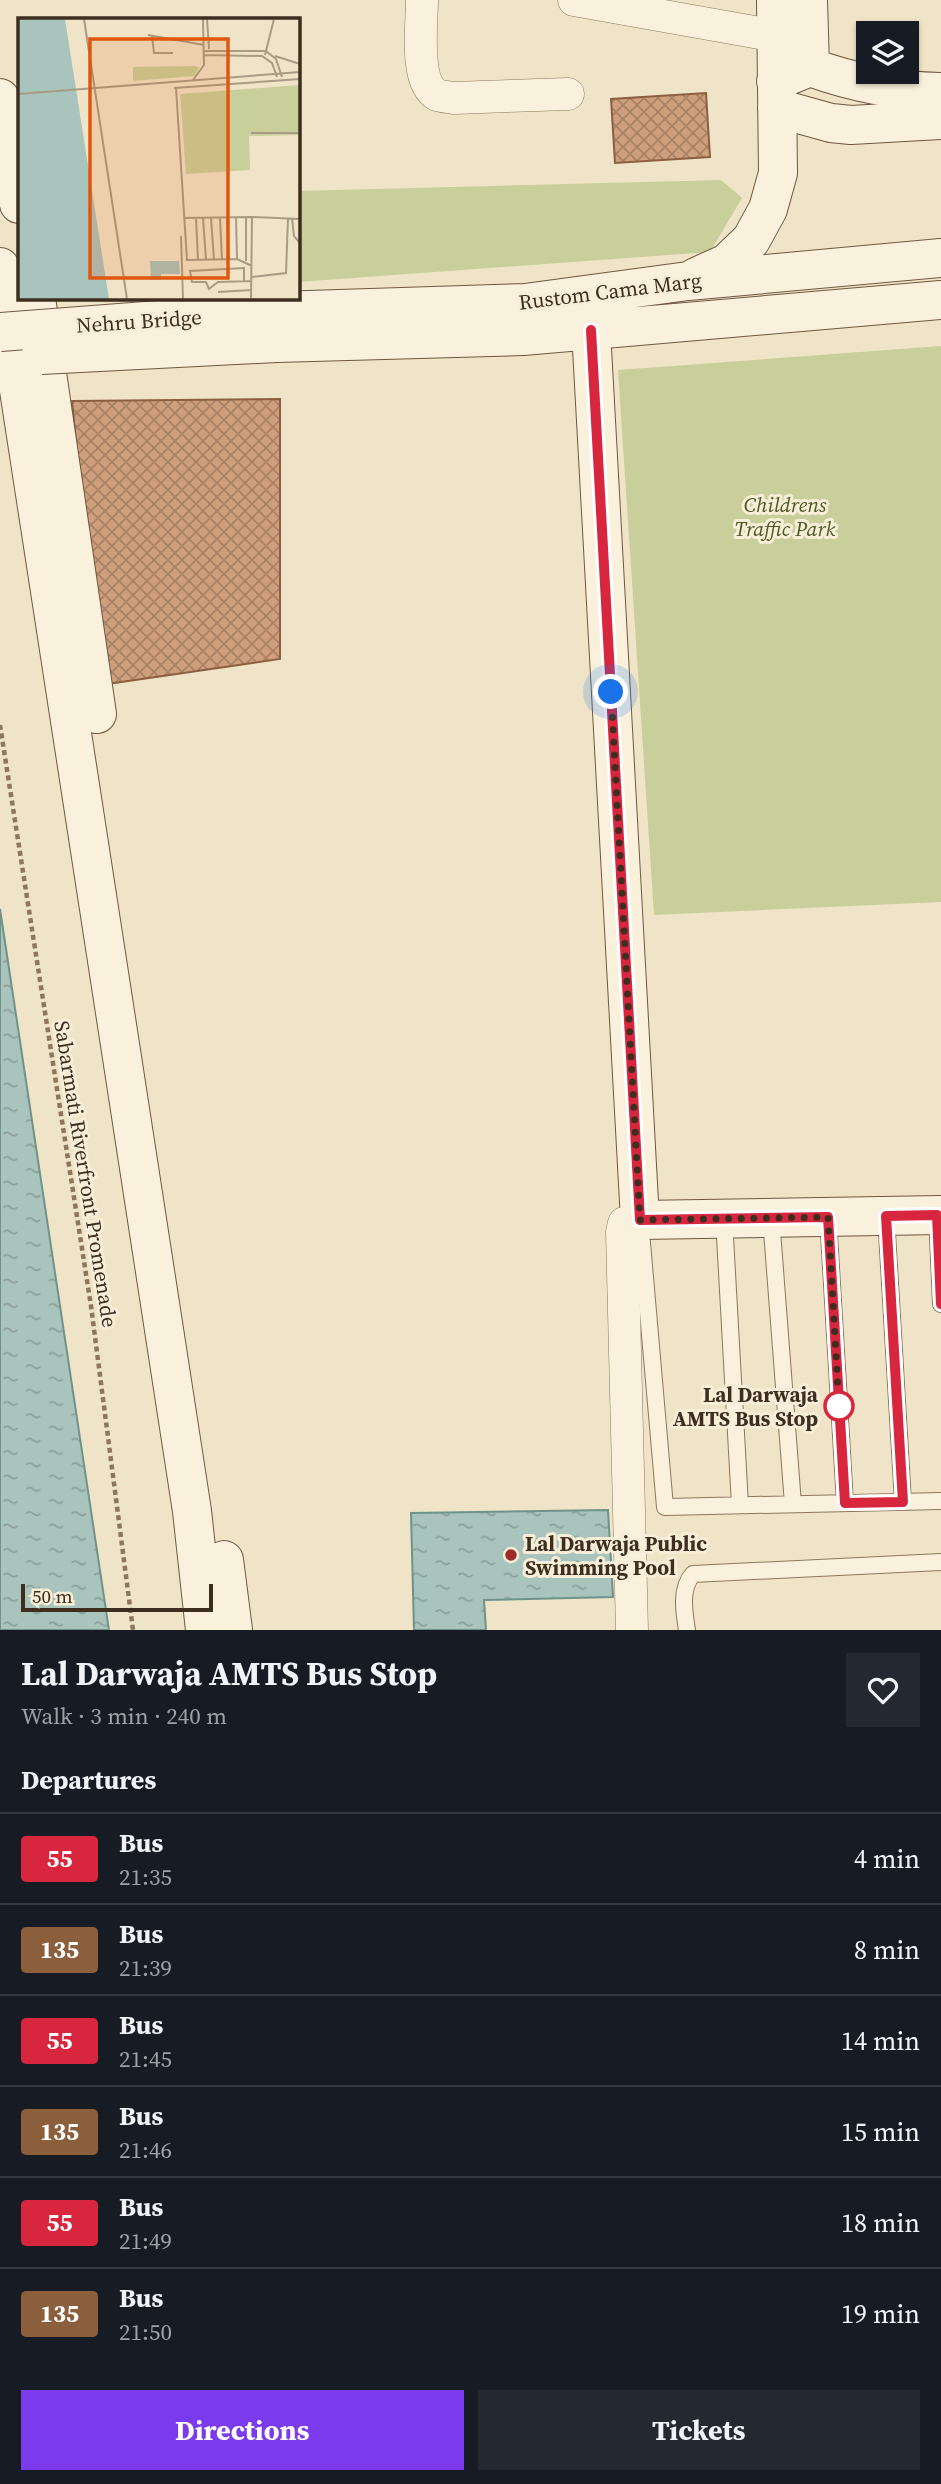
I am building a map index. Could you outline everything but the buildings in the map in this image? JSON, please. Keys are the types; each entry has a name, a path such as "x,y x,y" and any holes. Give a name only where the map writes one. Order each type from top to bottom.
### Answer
{"main road":[{"path":"688,281 727,262 735,255 751,240 768,209 778,173 787,85 808,0"},
{"path":"776,18 787,85 831,123 851,125 941,120"},
{"path":"787,85 833,76 913,92 941,92"},
{"path":"0,98 18,198"},
{"name":"Rustom Cama Marg","path":"277,327 525,303 688,281 941,258"},
{"path":"0,267 192,1511 205,1630"},
{"path":"36,299 233,1630"},
{"name":"Rustom Cama Marg","path":"277,327 523,336 941,300"},
{"name":"Nehru Bridge","path":"0,332 277,327"},
{"name":"Nehru Bridge","path":"0,357 277,327"},
{"path":"591,330 640,1220 939,1215"}],"street":[{"path":"422,0 421,57 424,80 437,94 454,98 568,94"},
{"path":"575,0 776,18"},
{"path":"632,1630 622,1231 624,1223 640,1220"}],"lane":[{"path":"939,1215 941,1304"},
{"path":"886,1216 903,1502"},
{"path":"828,1217 845,1503"},
{"path":"771,1218 793,1504"},
{"path":"724,1219 740,1506"},
{"path":"640,1220 665,1507 941,1501"},
{"path":"687,1630 684,1591 686,1582 693,1574 941,1562"}],"path":[{"name":"Sabarmati Riverfront Promenade","path":"0,725 91,1306 132,1630"}],"green space":[{"path":"721,180 742,198 710,252 299,282 299,191"},
{"name":"Childrens Traffic Park","path":"941,346 941,902 654,915 618,370"}],"water":[{"path":"0,909 109,1630 0,1630"},
{"name":"Lal Darwaja Public Swimming Pool","path":"608,1510 613,1597 484,1600 486,1630 414,1630 411,1513"}],"bus line":[{"name":"55","path":"591,330 640,1220 828,1217 845,1503 903,1502 886,1216 937,1215 941,1304"}],"place":[{"name":"Lal Darwaja AMTS Bus Stop","path":"839,1406"},
{"name":"Lal Darwaja Public Swimming Pool","path":"511,1555"}],"route":[{"path":"611,692 640,1220 828,1217 839,1406"}]}
